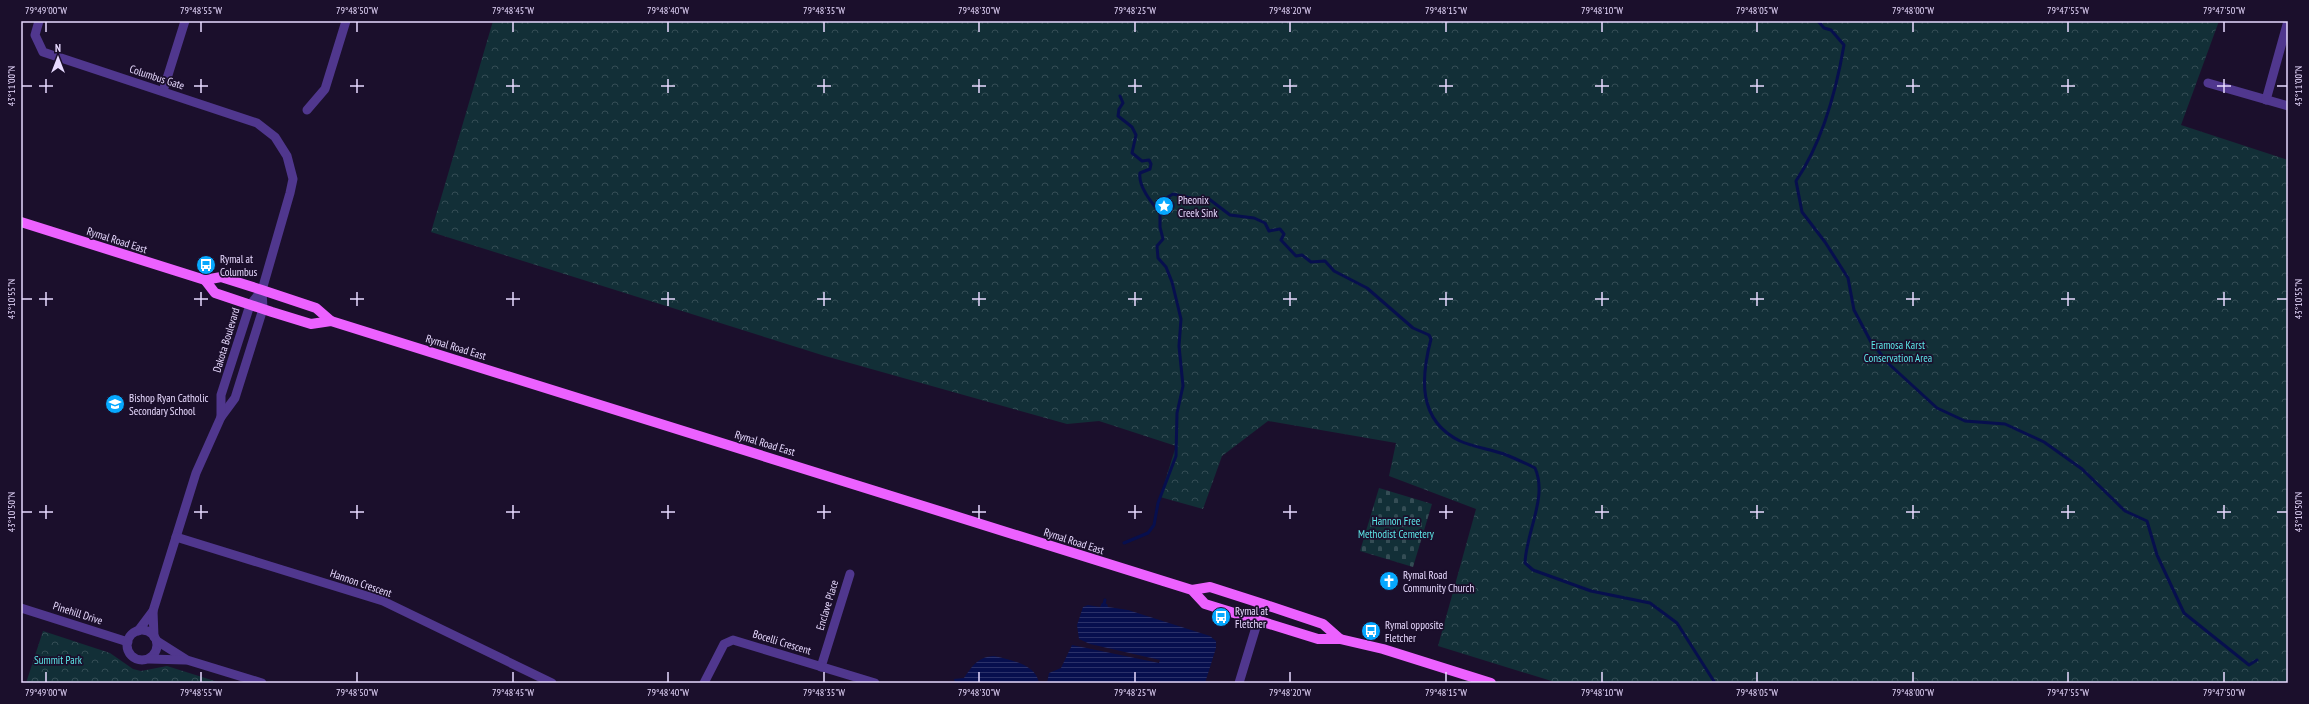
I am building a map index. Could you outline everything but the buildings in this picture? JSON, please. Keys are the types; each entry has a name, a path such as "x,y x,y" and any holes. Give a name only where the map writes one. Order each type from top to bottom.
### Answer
{"main road":[{"name":"Rymal Road East","path":"21,222 205,280 221,277 262,290 316,308 331,322"},
{"name":"Rymal Road East","path":"205,280 215,293 311,324 331,322 1192,590 1210,587 1323,624 1340,639"},
{"name":"Rymal Road East","path":"1192,590 1205,604 1258,621 1318,639 1340,639 1383,649 1491,683"}],"street":[{"name":"Columbus Gate","path":"39,21 36,30 36,40 43,52 257,123 275,137 288,156 292,179 290,193 262,290"},
{"path":"164,91 185,21"},
{"path":"307,110 325,88 346,21"},
{"path":"2266,100 2288,21"},
{"path":"2208,84 2288,106"},
{"name":"Dakota Boulevard","path":"221,417 222,395 250,304 262,290"},
{"name":"Dakota Boulevard","path":"138,631 153,611 196,473 221,417 235,398 263,309 262,290"},
{"name":"Hannon Crescent","path":"176,537 384,601 552,683"},
{"name":"Enclave Place","path":"821,666 850,574"},
{"path":"1239,683 1263,604"},
{"name":"Pinehill Drive","path":"21,608 128,642"},
{"name":"Dakota Boulevard","path":"153,611 156,639"},
{"path":"187,660 147,631 138,631 131,635 128,642 131,655 139,660 187,660 262,683"},
{"path":"149,659 156,649 156,639"},
{"name":"Bocelli Crescent","path":"704,683 724,644 731,640 874,683"}],"green space":[{"name":"Eramosa Karst Conservation Area","path":"493,21 2219,21 2181,125 2288,160 2288,683 1558,683 1438,646 1476,509 1389,476 1396,443 1268,421 1222,456 1203,509 1160,497 1176,446 1099,421 1067,424 825,356 431,232"},
{"name":"Hannon Free Methodist Cemetery","path":"1379,488 1432,504 1413,567 1360,551"},
{"name":"Summit Park","path":"43,631 110,653 133,669 141,671 167,666 221,683 26,683"}],"shaded area":[{"path":"1102,603 1107,604 1108,607 1128,610 1210,636 1216,641 1216,648 1205,683 1047,683 1049,673 1061,668 1072,645 1159,663 1160,660 1090,644 1079,639 1077,625 1083,607 1088,605 1100,607"},
{"path":"994,656 1014,661 1028,667 1033,671 1039,683 955,683 954,679 964,678 976,662 984,658"}],"waterway":[{"path":"1818,21 1824,28 1831,30 1844,45 1837,80 1827,116 1814,149 1796,181 1802,212 1825,242 1848,278 1854,310 1871,342 1889,364 1937,408 1965,421 2005,424 2044,442 2082,469 2125,511 2147,521 2157,555 2184,613 2249,665 2257,660"},
{"path":"1120,96 1123,103 1119,109 1118,116 1132,127 1136,135 1132,153 1142,161 1149,160 1151,164 1150,169 1140,173 1140,178 1146,194 1160,213 1160,227 1163,239 1157,246 1158,258 1166,267 1172,282 1181,319 1179,346 1183,386 1177,413 1176,456 1158,503 1154,525 1148,533 1124,543"},
{"path":"1160,213 1173,207 1173,204 1168,197 1173,194 1199,200 1209,199 1230,215 1254,218 1265,223 1269,231 1280,229 1284,234 1281,240 1296,256 1302,255 1311,262 1325,261 1334,271 1367,288 1413,328 1429,335 1431,339 1425,368 1424,382 1429,410 1436,422 1446,432 1460,441 1504,454 1535,468 1538,479 1538,503 1526,551 1525,563 1533,570 1591,591 1650,603 1677,623 1715,683"},
{"path":"1104,604 1105,600"}],"place":[{"name":"Pheonix Creek Sink","path":"1164,206"},
{"name":"Rymal at Columbus","path":"206,265"},
{"name":"Bishop Ryan Catholic Secondary School","path":"115,404"},
{"name":"Rymal Road Community Church","path":"1389,581"},
{"name":"Rymal at Fletcher","path":"1221,617"},
{"name":"Rymal opposite Fletcher","path":"1371,631"}]}
